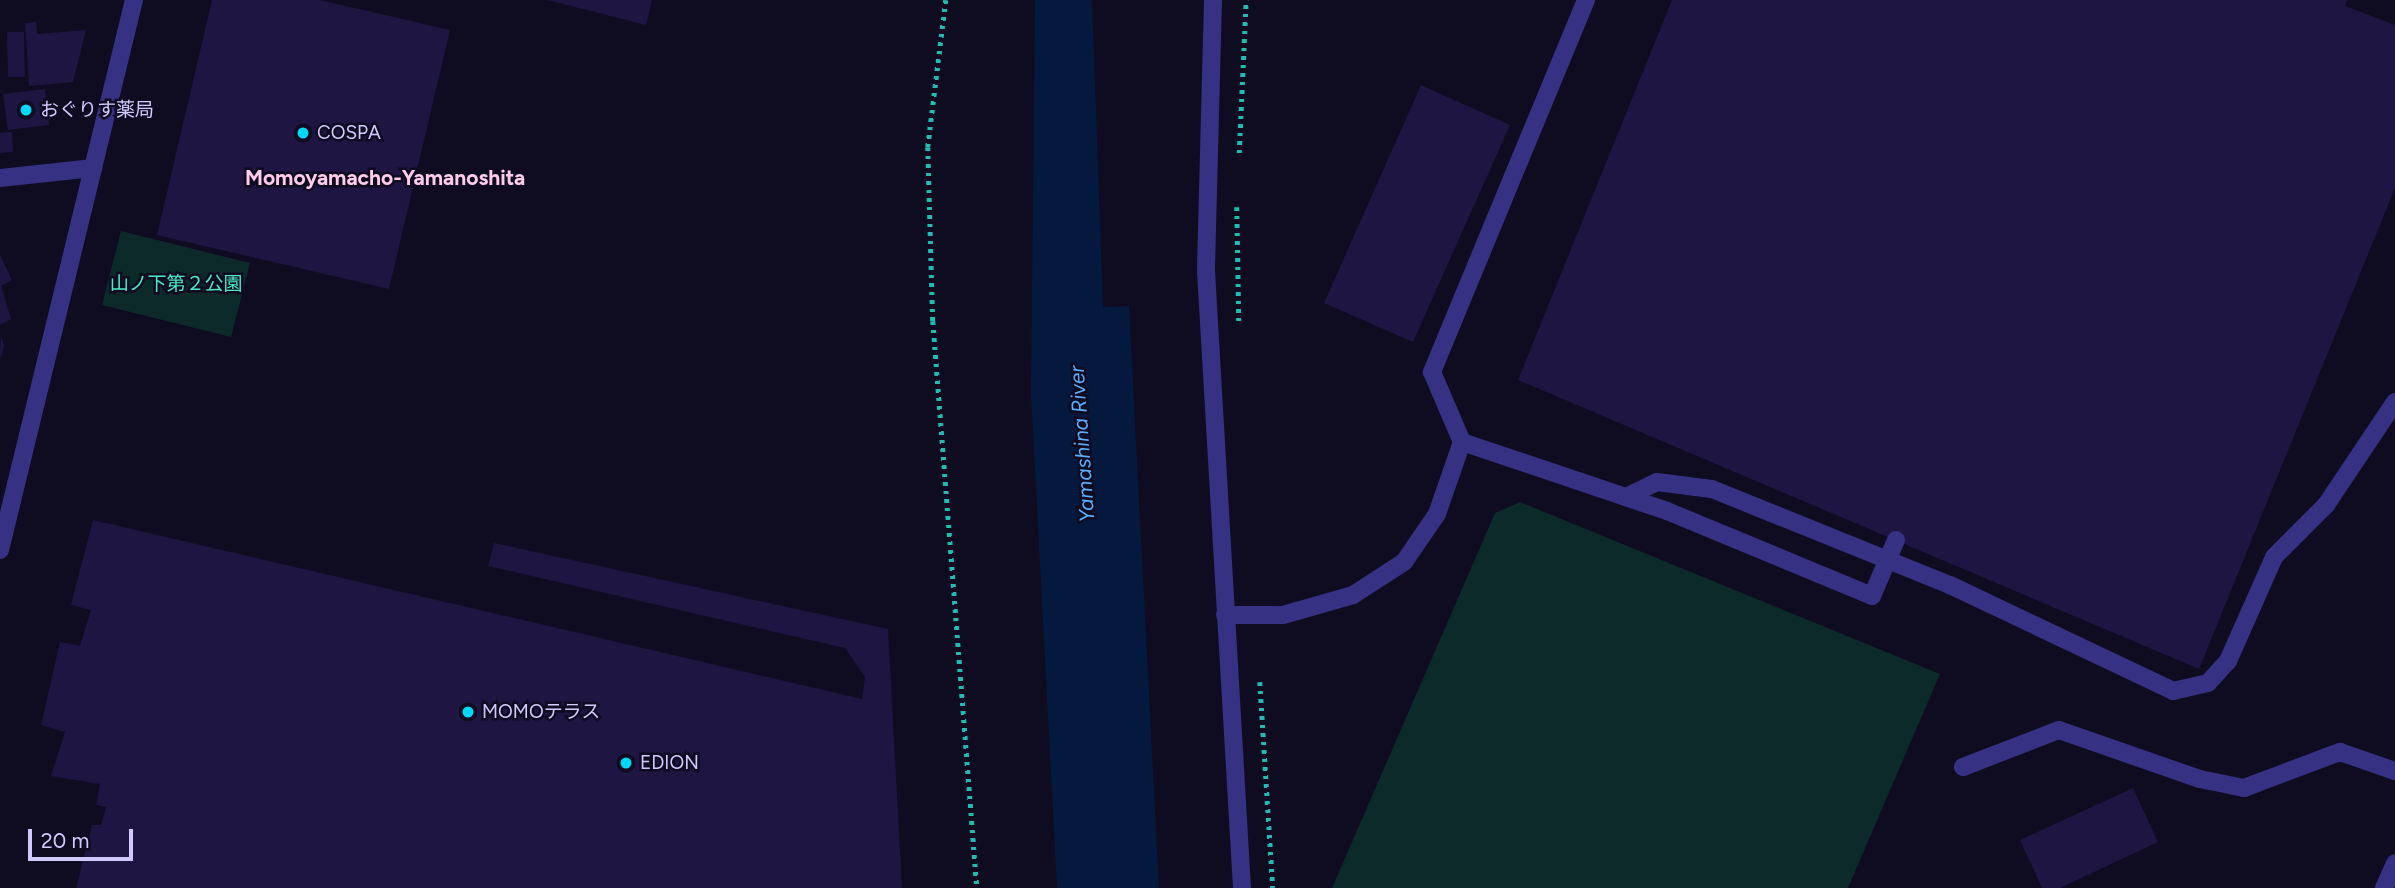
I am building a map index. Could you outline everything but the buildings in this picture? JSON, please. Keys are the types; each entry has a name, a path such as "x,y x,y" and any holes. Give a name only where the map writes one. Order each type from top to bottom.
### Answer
{"street":[{"path":"0,550 134,0"},
{"path":"1213,0 1206,271 1242,888"},
{"path":"1225,615 1283,615 1353,595 1404,562 1437,514 1462,442 1432,372 1586,0"},
{"path":"0,178 93,168"},
{"path":"1626,497 1657,482 1713,489 1950,585 2173,691 2208,683 2228,661 2274,557 2326,505 2395,402"},
{"path":"1462,442 1667,511 1872,596 1896,540"},
{"path":"1963,767 2059,730 2200,779 2244,788 2340,752 2395,771"},
{"path":"2384,888 2395,863"}],"path":[{"path":"946,0 928,147 932,308 977,888"},
{"path":"1238,164 1245,0"},
{"path":"1237,191 1239,331"},
{"path":"1259,669 1273,888"}],"green space":[{"name":"山ノ下第２公園","path":"121,231 250,263 231,337 102,305"},
{"path":"1520,502 1940,674 1848,888 1332,888 1495,513"}],"water":[{"name":"Yamashina River","path":"1035,0 1092,0 1103,307 1129,306 1159,888 1057,888 1031,393"}],"place":[{"name":"おぐりす薬局","path":"26,110"},
{"name":"COSPA","path":"303,133"},
{"name":"MOMOテラス","path":"468,712"},
{"name":"EDION","path":"626,763"}],"district":[{"name":"Momoyamacho-Yamanoshita","path":"385,178"}]}
